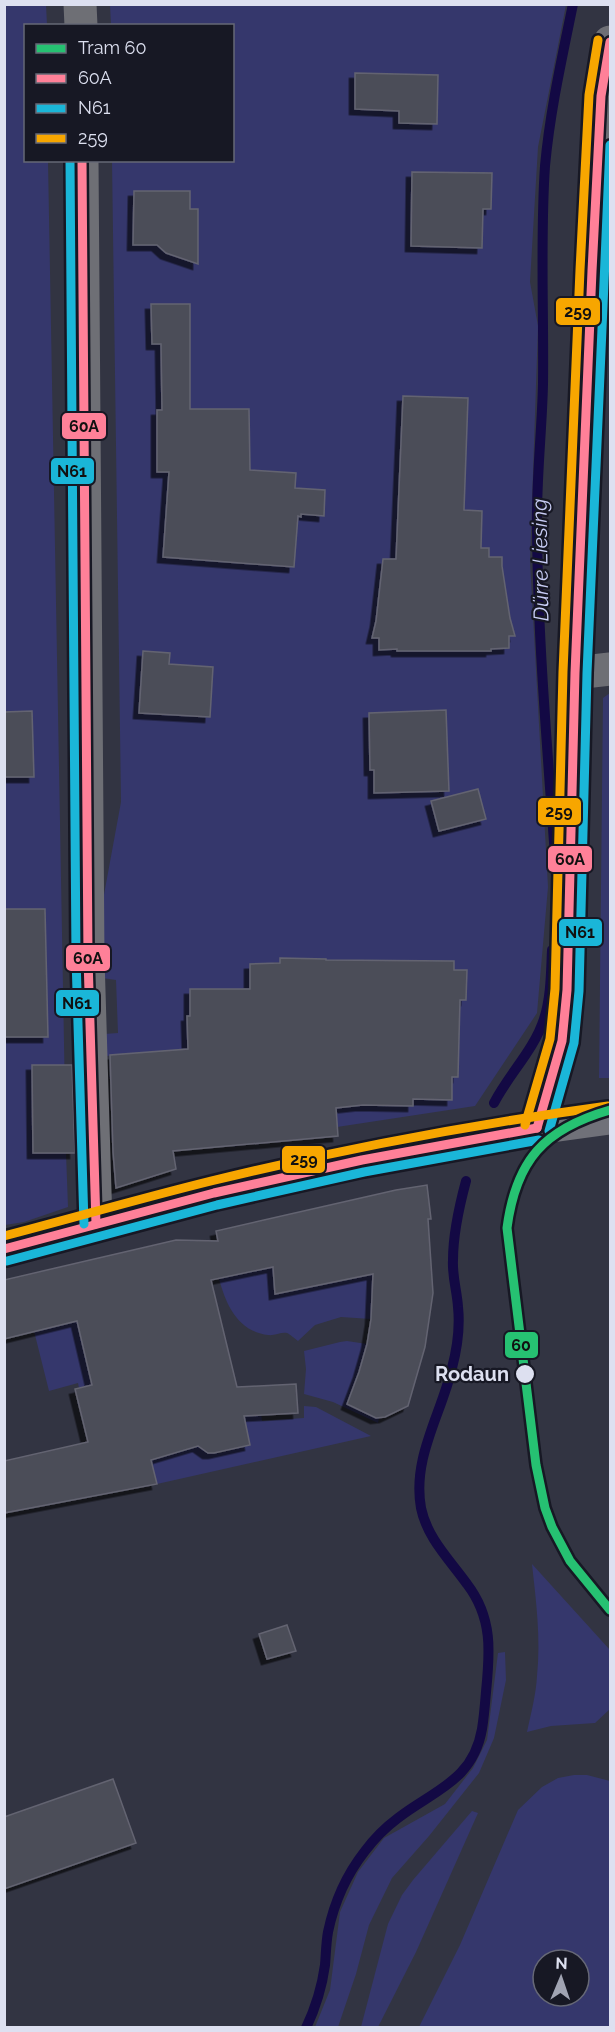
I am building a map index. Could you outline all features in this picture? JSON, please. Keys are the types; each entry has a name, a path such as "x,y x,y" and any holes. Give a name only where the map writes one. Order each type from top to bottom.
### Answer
{"main road":[{"path":"4,1249 214,1193 350,1162 537,1128 610,1118"}],"street":[{"path":"80,4 81,24"},
{"path":"537,1128 562,1041 567,990 575,673 601,96 610,42"},
{"path":"82,162 88,697 88,958 96,1224"},
{"path":"575,673 610,669"}],"shaded area":[{"path":"46,4 47,24 24,24 24,162 48,162 68,1207 24,1222 5,1225 4,5"},
{"path":"110,5 566,5 538,147 530,282 538,326 530,562 548,887 537,1013 475,1106 337,1127 280,963 250,964 250,1035 254,1079 140,1053 106,1056 104,1034 118,1033 116,980 102,978 103,900 121,802 112,162 234,162 234,24 111,24"},
{"path":"610,693 610,1078 599,1078 603,698"},
{"path":"379,1264 372,1290 371,1319 341,1317 315,1325 298,1341 287,1333 268,1335 248,1328 229,1307 219,1279 273,1267"},
{"path":"83,1320 208,1453 219,1453 250,1445 240,1400 259,1398 262,1421 304,1418 304,1406 316,1407 371,1436 157,1484 131,1376 116,1364 88,1370 91,1385 79,1388 78,1383 49,1391 34,1331"},
{"path":"347,1341 367,1344 359,1372 376,1418 379,1418 378,1423 333,1402 304,1394 306,1369 304,1351"},
{"path":"532,1564 610,1650 610,1709 595,1723 551,1726 527,1732 536,1690 538,1662 538,1620"},
{"path":"505,1652 506,1680 494,1738 479,1773 392,1878 369,1925 356,1974 338,2027 315,2027 330,1990 340,1912 358,1872 384,1838 445,1804 473,1768 487,1740 498,1653"},
{"path":"574,1775 587,1775 610,1781 610,2027 419,2027 460,1945 518,1810 542,1787 558,1778"},
{"path":"472,1811 478,1813 416,1952 378,2027 361,2027 388,1924 402,1895"}],"building":[{"path":"355,73 438,75 437,124 399,123 399,111 355,109"},
{"path":"412,172 492,173 491,209 483,209 482,248 411,246"},
{"path":"134,191 190,191 190,209 198,209 198,264 166,253 157,245 133,245"},
{"path":"151,304 190,304 190,409 249,409 250,470 296,473 295,488 325,490 324,516 301,514 301,517 298,516 294,567 163,557 169,472 157,472 157,410 162,410 161,344 152,344"},
{"path":"403,396 468,398 464,510 482,511 481,548 489,548 489,557 502,557 510,618 515,636 509,636 509,648 491,649 491,651 379,650 379,638 372,638 383,559 396,559"},
{"path":"143,651 170,653 169,664 213,667 210,717 139,713"},
{"path":"446,710 449,791 374,793 374,770 370,770 369,713"},
{"path":"32,711 34,777 4,777 4,712"},
{"path":"478,789 486,819 439,831 431,801"},
{"path":"4,909 45,909 48,1037 4,1037"},
{"path":"280,958 454,961 454,970 467,970 466,1000 460,1000 458,1077 452,1077 452,1100 413,1099 413,1106 363,1105 336,1108 338,1136 173,1151 176,1169 116,1188 110,1055 188,1049 187,1016 190,1016 190,989 250,989 250,964 280,963"},
{"path":"32,1065 72,1065 75,1153 33,1153"},
{"path":"427,1185 431,1219 428,1219 433,1293 425,1347 408,1406 385,1417 376,1418 347,1404 367,1344 371,1319 373,1274 275,1294 273,1267 211,1280 237,1387 296,1384 298,1413 244,1416 250,1445 214,1453 208,1453 198,1446 151,1460 157,1484 4,1513 4,1461 88,1442 75,1389 92,1385 77,1321 4,1339 4,1280 176,1240 218,1241 216,1231"},
{"path":"287,1625 296,1651 267,1659 259,1634"},
{"path":"113,1779 136,1843 4,1889 4,1817"}],"waterway":[{"name":"Dürre Liesing","path":"555,856 543,686 537,559 537,500 543,384 545,166 550,125 573,4"},
{"name":"Dürre Liesing","path":"494,1103 540,1030 549,994 552,950"},
{"name":"Dürre Liesing","path":"306,2028 316,2005 322,1981 331,1921 352,1869 389,1825 461,1773 477,1747 482,1729 489,1649 482,1610 467,1584 428,1529 421,1508 419,1490 424,1454 447,1385 457,1345 459,1314 453,1272 453,1250 466,1181"}],"tram line":[{"name":"60","path":"610,1110 567,1127 537,1151 526,1166 518,1184 511,1204 507,1228 536,1465 545,1508 570,1561 610,1610"}],"transit line":[{"name":"259","path":"525,1125 550,1039 555,989 563,672 580,270 589,95 598,40"},
{"name":"60A","path":"537,1128 562,1041 567,990 575,673 592,271 601,96 610,42"},
{"name":"N61","path":"549,1131 574,1043 579,991 587,673 610,145"},
{"name":"N61","path":"70,162 76,958 84,1224"},
{"name":"60A","path":"82,162 88,958 96,1224"},
{"name":"259","path":"4,1236 185,1188 310,1158 458,1129 608,1106"},
{"name":"60A","path":"4,1249 214,1193 362,1160 537,1128"},
{"name":"N61","path":"7,1261 217,1205 364,1172 539,1140"}],"place":[{"name":"Rodaun","path":"525,1374"}]}
